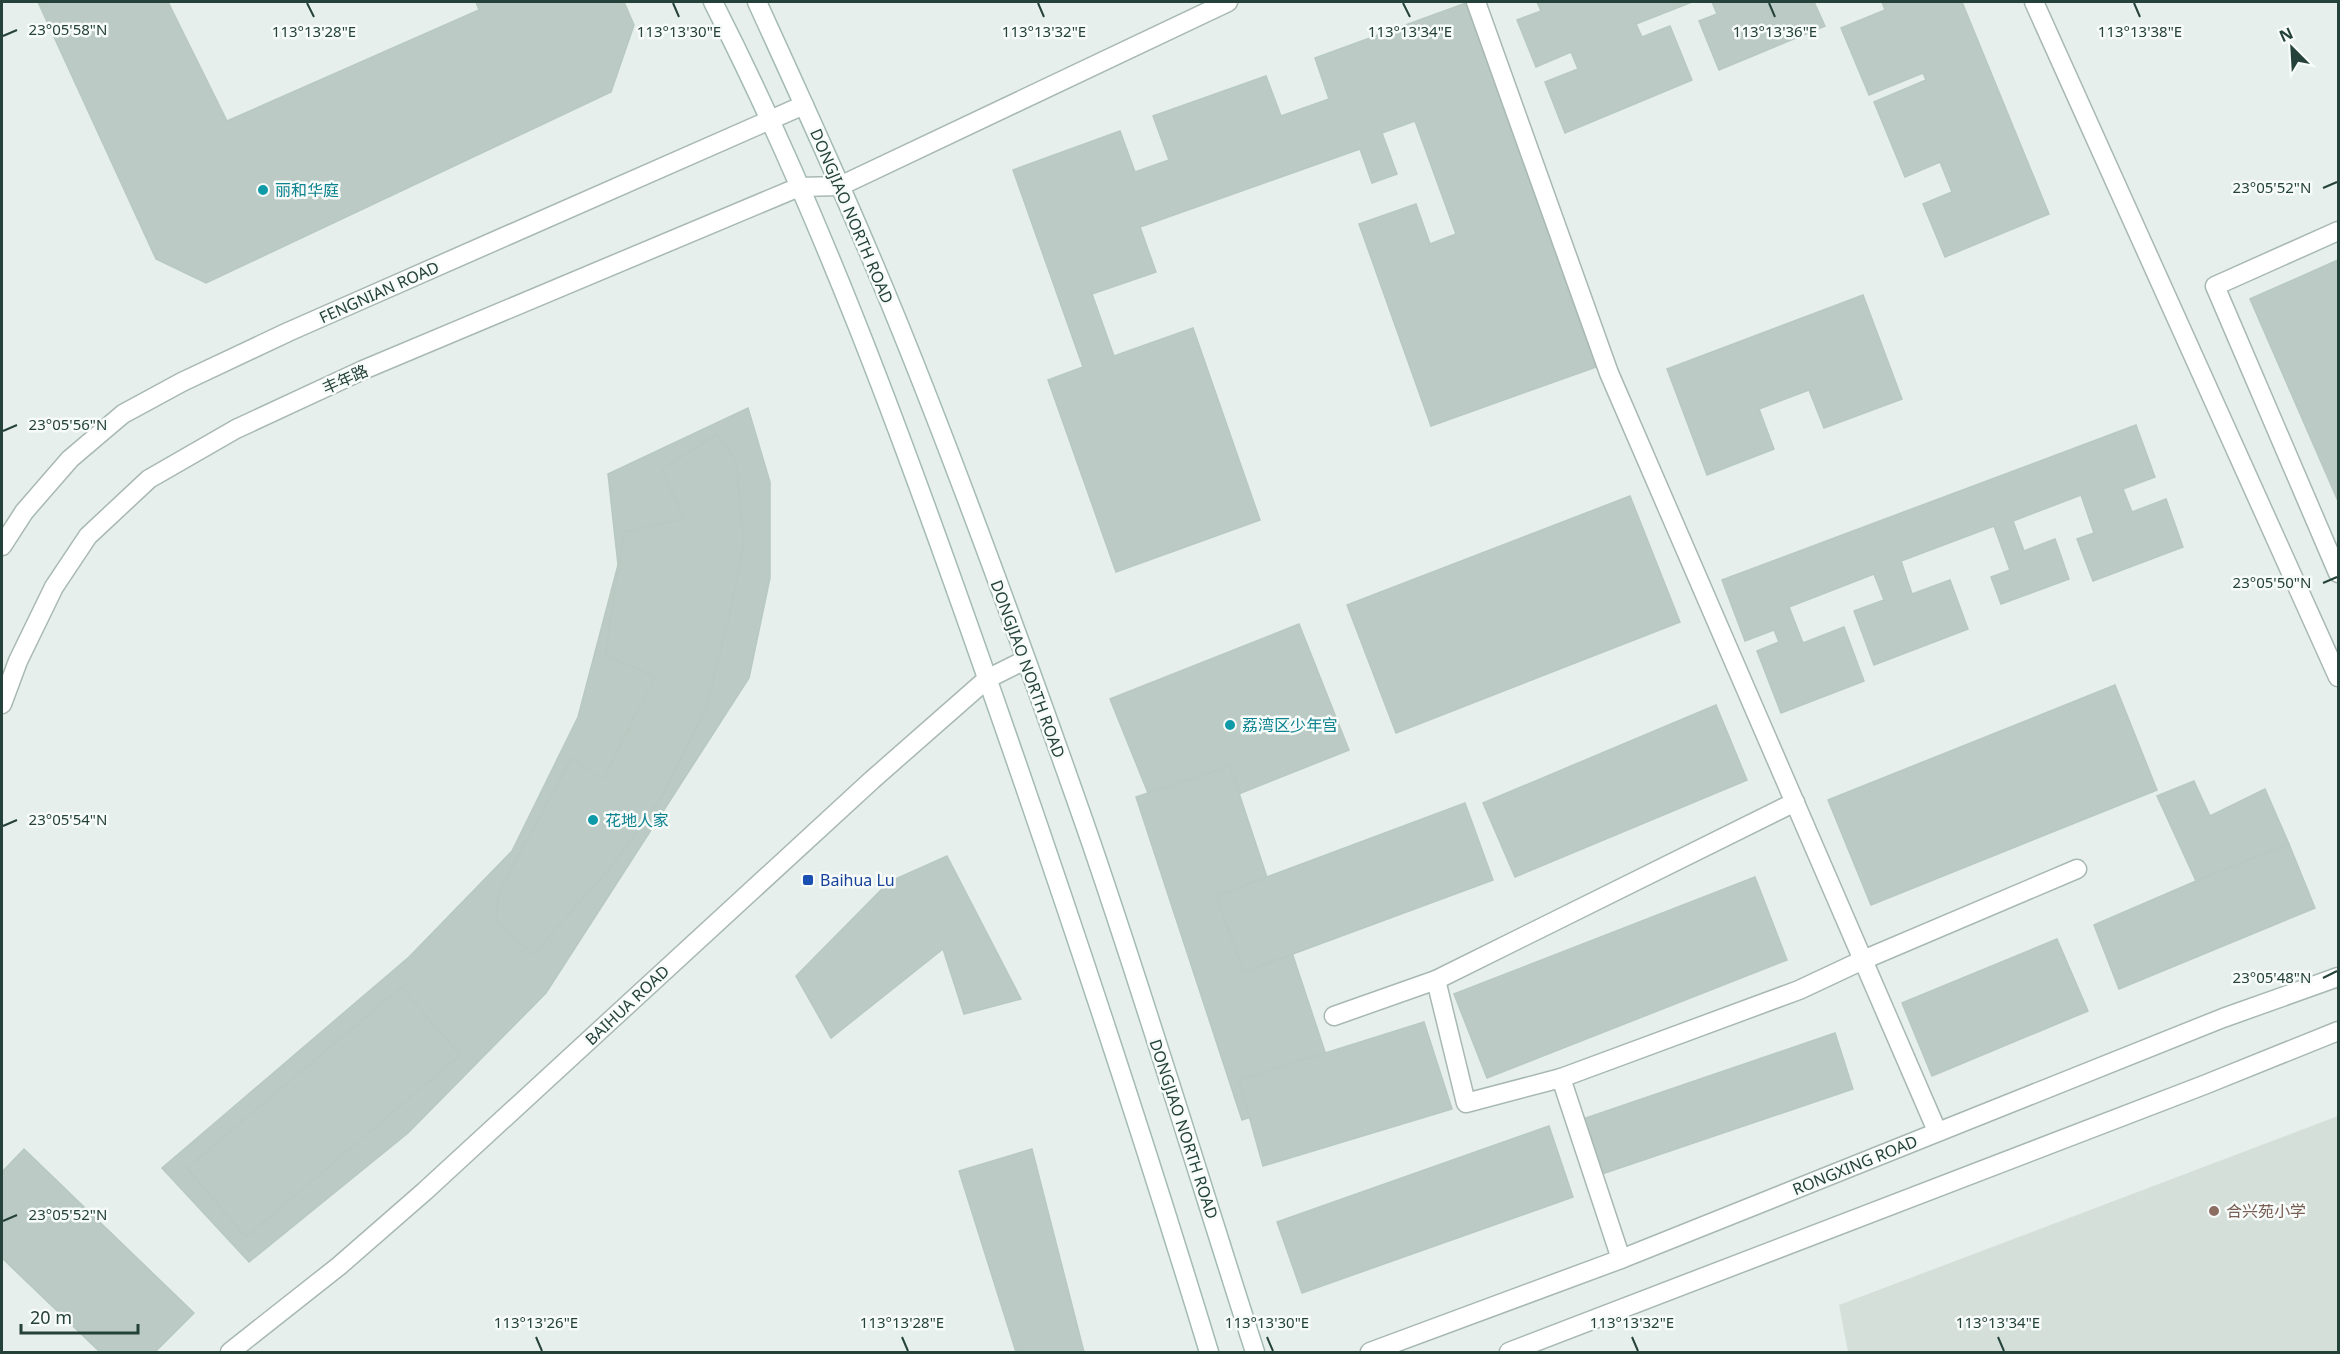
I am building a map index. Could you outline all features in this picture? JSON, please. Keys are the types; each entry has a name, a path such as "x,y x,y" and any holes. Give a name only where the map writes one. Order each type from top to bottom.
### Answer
{"street":[{"path":"713,2 771,119 845,293 944,555 1101,1009 1209,1353"},
{"name":"DONGJIAO NORTH ROAD","path":"757,2 840,186 897,321 959,478 1085,825 1255,1353"},
{"path":"799,187 840,186 1228,2"},
{"path":"1476,2 1609,373 1937,1131"},
{"path":"2034,2 2338,677"},
{"name":"FENGNIAN ROAD","path":"2,546 24,512 70,459 123,414 182,382 288,332 804,105"},
{"name":"丰年路","path":"2,704 18,661 54,587 88,536 149,479 236,429 363,370 799,187"},
{"path":"2338,231 2215,286 2338,573"},
{"name":"BAIHUA ROAD","path":"230,1353 339,1266 425,1191 872,780 987,679 1025,660"},
{"path":"1334,1016 1437,980 1795,802"},
{"path":"1437,980 1466,1103 1561,1078 1799,990 1863,960 2077,869"},
{"name":"RONGXING ROAD","path":"1370,1353 1621,1259 2223,1018 2338,977"},
{"path":"1509,1353 2204,1085 2338,1031"},
{"path":"1561,1078 1621,1259"}],"shaded area":[{"name":"合兴苑小学","path":"2338,1116 2338,1352 1848,1352 1839,1305"}],"building":[{"name":"丽和华庭","path":"38,2 168,2 227,121 479,10 476,2 624,2 634,25 611,92 206,283 156,259"},
{"path":"1537,2 1692,2 1636,24 1642,37 1670,26 1692,80 1565,133 1545,82 1578,69 1571,52 1536,67 1517,20 1541,11"},
{"path":"1712,2 1814,2 1825,26 1719,70 1699,21 1717,14"},
{"path":"1882,2 1962,2 2049,214 1945,257 1923,204 1952,192 1940,162 1905,177 1874,102 1926,80 1923,73 1869,95 1841,28 1885,10"},
{"path":"1466,3 1596,367 1431,426 1359,224 1416,204 1430,244 1456,234 1415,121 1382,133 1397,174 1372,183 1360,149 1140,227 1156,272 1092,294 1114,356 1193,328 1260,520 1116,572 1048,380 1083,367 1013,170 1120,131 1135,172 1169,160 1153,116 1266,76 1281,116 1329,99 1315,58"},
{"path":"2338,260 2338,501 2250,299"},
{"path":"1863,295 1902,399 1824,428 1809,390 1759,409 1774,449 1707,475 1667,369"},
{"name":"花地人家","path":"748,408 770,482 770,578 749,678 546,993 408,1133 249,1262 162,1168 409,957 512,851 578,717 618,565 608,474"},
{"path":"2136,425 2155,477 2123,489 2132,512 2166,499 2183,547 2093,581 2077,539 2094,533 2081,495 2013,521 2024,551 2055,539 2069,579 2001,604 1991,577 2010,570 1994,526 1901,561 1912,594 1950,580 1968,629 1874,665 1854,611 1884,600 1874,574 1789,607 1803,643 1844,627 1864,681 1781,713 1757,651 1779,642 1774,630 1745,641 1722,580"},
{"name":"花地人家","path":"717,434 736,461 744,542 729,619 706,709 663,795 615,862 533,955 496,919 500,889 572,758 603,780 655,676 605,656 624,532 684,519 662,469"},
{"path":"1630,496 1680,622 1396,733 1347,605"},
{"name":"荔湾区少年宫","path":"1299,624 1349,750 1161,825 1110,699"},
{"path":"2115,685 2157,790 1871,905 1828,800"},
{"path":"1716,705 1747,780 1515,877 1483,803"},
{"path":"1230,766 1337,1088 1242,1120 1136,797"},
{"path":"2194,781 2210,816 2265,789 2289,844 2196,881 2157,796"},
{"path":"1465,803 1493,880 1244,972 1216,896"},
{"path":"2289,844 2315,908 2119,989 2094,925"},
{"path":"947,856 1021,999 964,1014 943,949 831,1038 796,976 889,882"},
{"path":"1755,877 1787,960 1487,1078 1454,994"},
{"path":"2057,939 2088,1011 1932,1076 1902,1003"},
{"path":"401,987 460,1055 246,1237 187,1168"},
{"path":"1424,1022 1452,1109 1263,1166 1239,1080"},
{"path":"1835,1033 1853,1089 1602,1174 1583,1119"},
{"path":"1549,1126 1573,1197 1302,1293 1277,1222"},
{"path":"24,1149 194,1313 155,1352 100,1352 2,1258 2,1172"},
{"path":"1032,1149 1084,1352 1016,1352 959,1171"}],"place":[{"name":"丽和华庭","path":"263,190"},
{"name":"荔湾区少年宫","path":"1230,725"},
{"name":"花地人家","path":"593,820"},
{"name":"Baihua Lu","path":"808,880"},
{"name":"合兴苑小学","path":"2214,1211"}]}
